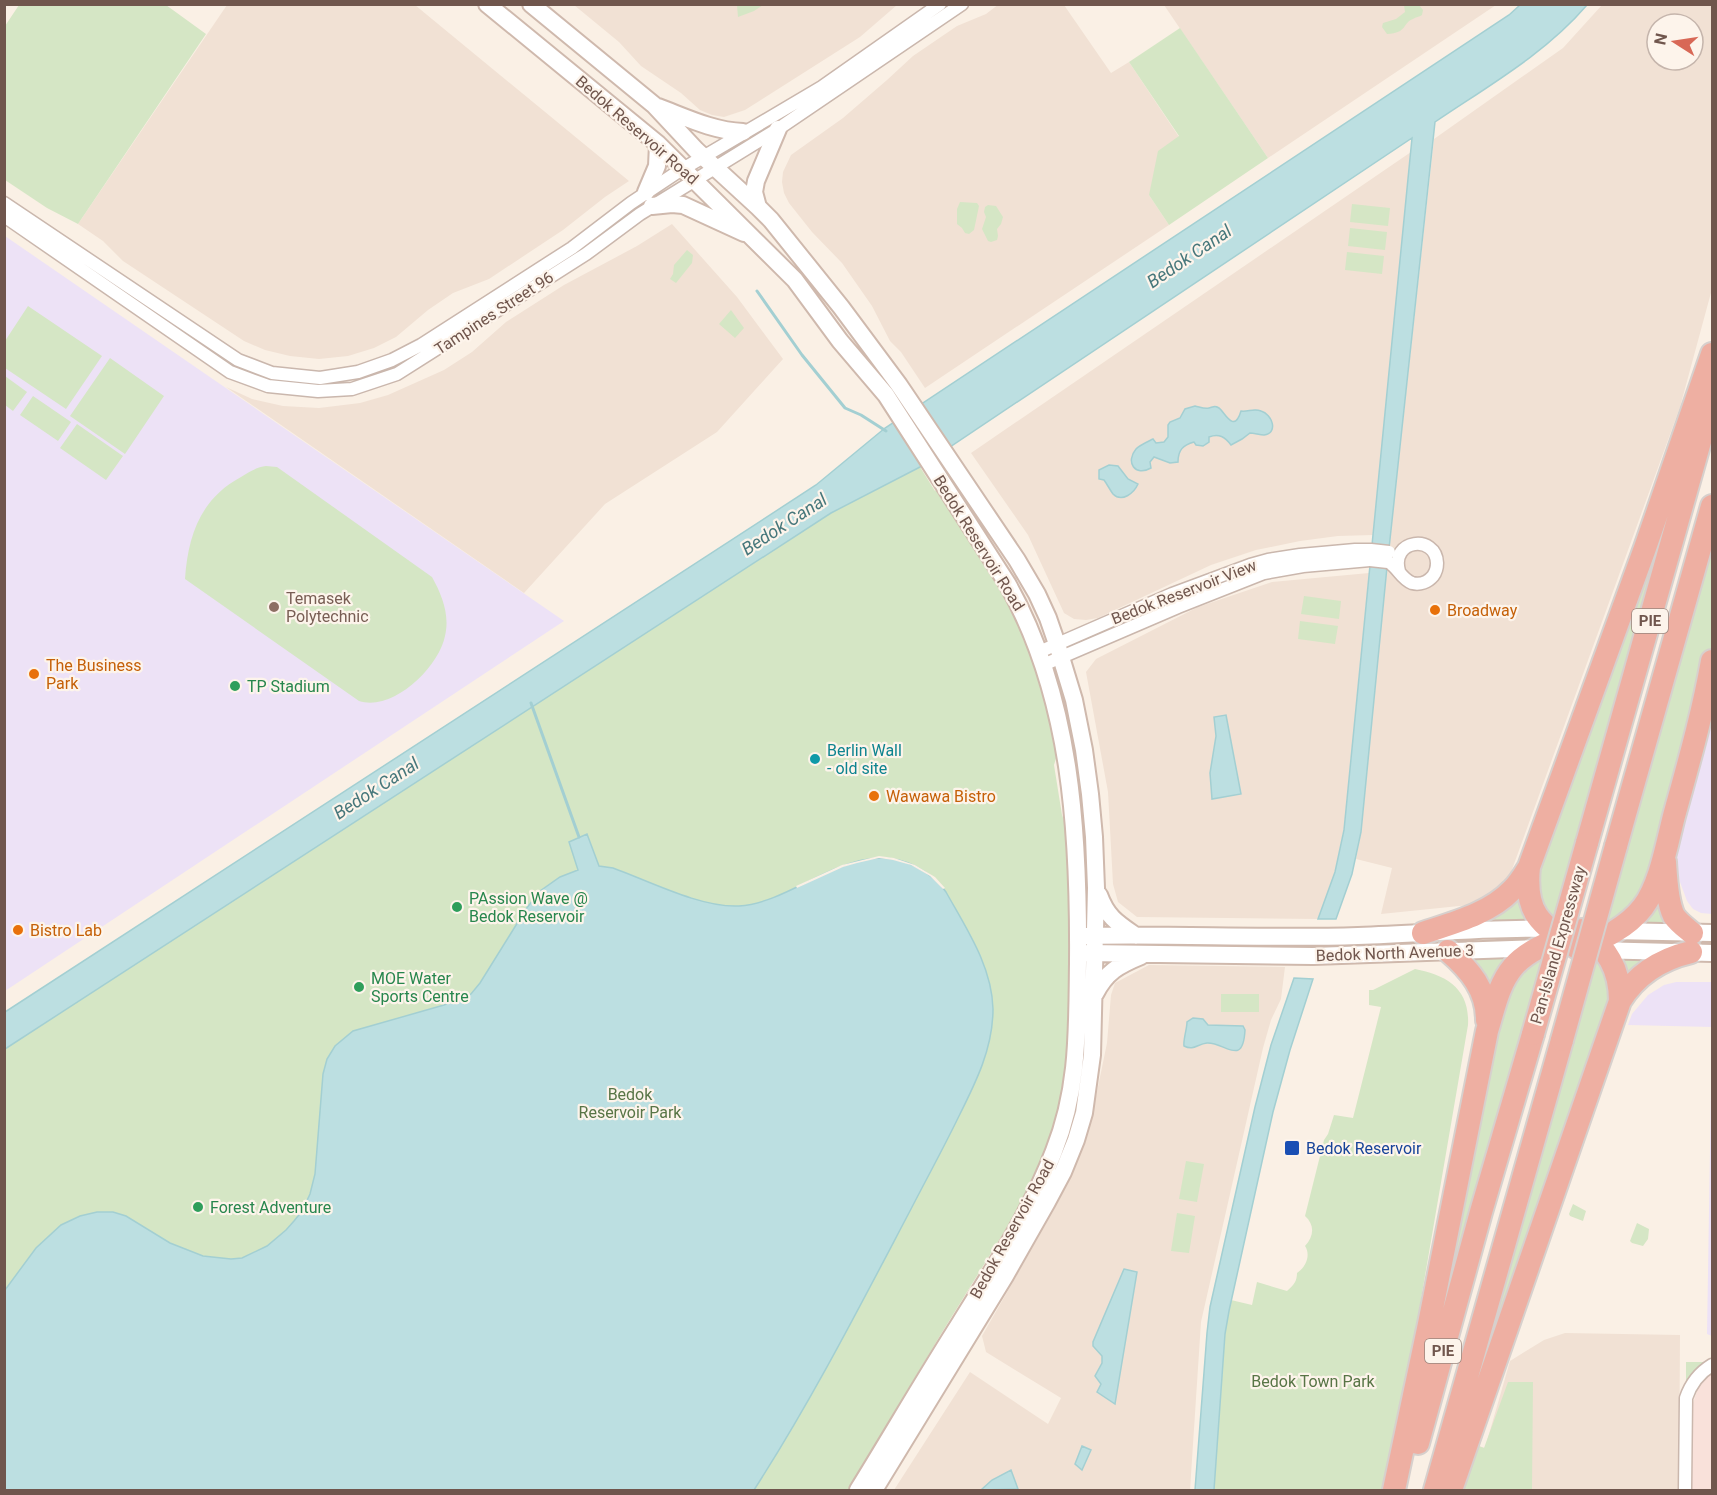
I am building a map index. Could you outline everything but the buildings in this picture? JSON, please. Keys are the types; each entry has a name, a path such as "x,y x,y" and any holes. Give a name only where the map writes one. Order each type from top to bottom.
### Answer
{"highway":[{"path":"1423,933 1462,920 1497,903 1515,887 1529,867 1713,354"},
{"name":"Pan-Island Expressway","path":"1405,1491 1478,1224 1713,399"},
{"name":"Pan-Island Expressway","path":"1435,1491 1713,506"},
{"path":"1394,1491 1487,1031 1499,993 1508,975 1522,959 1579,939 1639,912 1647,901 1666,848 1713,661"},
{"path":"1451,1491 1620,1001 1632,984 1645,973 1702,943 1678,921 1672,911 1666,882 1666,848"},
{"path":"1529,867 1528,891 1536,916 1579,939 1617,977 1620,1001"},
{"path":"1448,951 1468,970 1482,990 1486,1005 1487,1031"}],"main road":[{"name":"Bedok Reservoir Road","path":"487,4 658,144 690,174 795,280 840,341 892,390 958,474 1017,560 1037,594 1059,651 1074,700 1084,750 1094,837 1096,888 1092,1055 1088,1088 1076,1140 1056,1187 1005,1276 874,1491"},
{"name":"Bedok Reservoir Road","path":"531,4 654,105 703,157 771,220 841,307 892,390 943,485 1007,582 1022,610 1041,658 1055,706 1071,792 1078,874 1077,1046 1074,1084 1064,1125 1041,1182 986,1280 858,1491"},
{"path":"654,105 716,128 730,132 743,132"},
{"path":"758,207 754,192 756,181 778,129"},
{"path":"658,144 657,166 649,199 683,206 753,237"},
{"path":"1096,888 1103,907 1112,919 1136,936"},
{"name":"Bedok North Avenue 3","path":"1078,944 1096,936 1310,937 1507,928 1579,939 1702,943"},
{"name":"Bedok North Avenue 3","path":"1078,944 1096,953 1313,956 1448,951 1579,939 1702,943"},
{"path":"1095,994 1101,981 1112,971 1147,953"},
{"path":"986,1280 995,1281 1005,1276"}],"street":[{"name":"Tampines Street 96","path":"690,174 703,157 822,87 940,4"},
{"name":"Tampines Street 96","path":"4,203 238,360 272,373 320,378 358,372 392,360 421,345 690,174 716,168 778,129 962,4"},
{"name":"Tampines Street 96","path":"4,216 230,372 268,386 318,391 352,389 397,374 586,254 640,214 649,199"},
{"name":"Bedok Reservoir View","path":"1041,658 1264,573 1370,555 1389,557 1418,543 1429,547 1436,556 1437,568 1431,578 1420,583 1407,580 1389,557"},
{"path":"1399,571 1398,558 1406,547"},
{"path":"1685,1491 1686,1398 1688,1390 1697,1377 1713,1365"}],"shaded area":[{"path":"999,4 1064,5 1111,73 1129,62 1179,137 1149,195 1169,225 925,388 901,352 890,341 872,306 842,263 812,232 789,203 784,193 783,172 791,155 843,118 913,56 957,26 986,14"},
{"path":"227,5 415,5 629,181 563,230 489,279 453,293 428,310 396,337 374,348 348,356 319,359 290,356 265,350 244,341 123,261 103,241 78,224"},
{"path":"574,5 897,5 860,37 745,110 724,117 700,110 681,93 641,66 619,42"},
{"path":"1164,5 1496,5 1268,158"},
{"path":"1602,5 1712,5 1712,289 1680,407 1510,875 1488,897 1469,905 1381,914 1392,868 1356,859 1361,832 1387,566 1434,139 1563,48"},
{"path":"1411,152 1373,535 1338,536 1256,550 1211,565 1098,618 1074,619 1064,613 1028,535 971,453"},
{"path":"672,224 737,297 783,359 717,432 605,504 524,593 226,387 252,399 283,406 319,408 360,403 388,395 444,370 472,352 506,322 564,285 637,246"},
{"name":"Temasek Polytechnic","path":"5,236 564,621 5,991"},
{"path":"1369,573 1344,828 1335,872 1318,919 1137,917 1118,902 1113,884 1108,792 1086,672 1096,659 1198,607 1272,582"},
{"path":"1712,702 1712,914 1701,913 1693,909 1687,901 1676,864"},
{"path":"1149,965 1285,967 1281,999 1271,1020 1263,1048 1201,1322 1190,1490 894,1490 970,1372 1048,1424 1061,1398 986,1352 982,1336 1055,1208 1091,1121 1107,1043 1111,995 1115,983"},
{"path":"1676,982 1712,982 1712,1027 1628,1025 1632,1014 1648,995 1664,985"},
{"path":"1712,1027 1712,1336 1707,1334"},
{"path":"1565,1333 1680,1335 1679,1490 1453,1490 1470,1443 1485,1448 1510,1361 1544,1340"},
{"path":"1712,1374 1712,1490 1691,1490 1693,1403 1703,1380"}],"green space":[{"path":"737,4 763,5 738,17"},
{"path":"19,5 166,5 206,34 78,224 47,208 5,180 5,26"},
{"path":"1404,5 1419,5 1423,10 1422,15 1410,21 1402,30 1387,34 1382,27 1383,23 1396,19 1405,12"},
{"path":"1180,28 1268,158 1169,225 1149,195 1158,151 1179,136 1129,62"},
{"path":"960,202 977,203 979,206 974,230 969,234 957,224 957,209"},
{"path":"1352,204 1390,208 1388,226 1350,222"},
{"path":"996,206 1003,217 997,229 997,240 991,242 988,241 982,229 986,217 985,207"},
{"path":"1350,228 1387,232 1385,250 1348,246"},
{"path":"687,250 693,255 692,263 676,283 670,279 674,265"},
{"path":"1347,252 1384,256 1382,274 1345,270"},
{"path":"28,306 102,356 66,409 5,368 5,341"},
{"path":"731,310 744,328 735,338 719,324"},
{"path":"1712,354 1712,398 1565,920 1548,928 1455,923 1515,888"},
{"path":"110,358 164,396 125,454 70,416"},
{"path":"5,376 27,392 13,411 5,405"},
{"path":"33,396 71,422 58,441 20,415"},
{"path":"77,424 123,456 106,480 60,448"},
{"path":"266,466 277,467 432,577 444,605 445,636 434,661 424,673 400,693 386,700 372,703 359,701 185,579 193,534 206,508 227,486 253,470"},
{"name":"Bedok Reservoir Park","path":"920,467 935,491 941,487 1019,613 1060,745 1054,765 1062,815 1072,843 1071,1083 1035,1182 848,1490 5,1490 5,1049 831,513"},
{"path":"1712,509 1712,659 1665,863 1692,933 1615,921 1595,921"},
{"path":"1304,596 1341,601 1339,619 1301,614"},
{"path":"1300,621 1338,626 1335,644 1298,639"},
{"path":"1504,949 1526,970 1544,958 1554,958 1404,1490 1487,1030 1461,962"},
{"path":"1690,952 1642,975 1436,1490 1584,959"},
{"name":"Bedok Town Park","path":"1415,969 1437,975 1461,993 1468,1013 1468,1025 1414,1340 1384,1490 1214,1490 1225,1334 1231,1300 1252,1305 1257,1282 1287,1291 1295,1283 1297,1273 1305,1264 1308,1253 1305,1246 1310,1238 1312,1227 1305,1216 1324,1140 1334,1115 1353,1118 1381,1007 1369,1005 1369,990"},
{"path":"1221,994 1259,994 1259,1012 1221,1012"},
{"path":"1186,1161 1204,1164 1197,1202 1179,1199"},
{"path":"1573,1204 1586,1211 1583,1221 1570,1216"},
{"path":"1177,1213 1195,1216 1189,1253 1171,1251"},
{"path":"1637,1223 1649,1229 1648,1239 1643,1246 1630,1241"},
{"path":"1686,1362 1712,1362 1686,1396"},
{"path":"1508,1382 1533,1382 1532,1490 1453,1490 1470,1443 1484,1448"}],"water":[{"name":"Bedok Canal","path":"1520,5 1587,5 1571,23 1534,54 1435,122 1361,832 1352,874 1336,919 1318,919 1335,872 1344,830 1412,138 920,467 831,513 5,1049 5,1012 816,485 885,428 1509,15"},
{"path":"1195,406 1217,407 1232,421 1238,418 1241,411 1258,410 1271,419 1273,427 1269,434 1250,433 1231,445 1222,436 1209,437 1209,442 1203,446 1196,445 1194,442 1184,446 1180,451 1178,462 1170,463 1154,457 1150,462 1151,468 1140,471 1133,467 1131,459 1136,449 1153,439 1156,443 1164,442 1168,437 1170,422 1180,418 1185,409"},
{"path":"1109,465 1118,466 1128,479 1138,484 1134,491 1124,497 1116,497 1113,494 1104,480 1099,479 1099,470"},
{"path":"1226,715 1241,794 1212,799 1210,773 1216,736 1214,717"},
{"path":"587,834 599,866 613,868 708,903 724,905 739,906 761,902 848,864 870,859 892,859 915,866 932,877 946,892 977,948 992,993 992,1023 987,1051 971,1090 836,1351 754,1490 5,1490 5,1290 36,1248 61,1225 80,1216 97,1212 113,1212 126,1216 170,1243 203,1256 242,1258 267,1246 294,1221 310,1194 315,1174 323,1074 327,1059 335,1046 353,1031 444,1005 471,994 540,891 560,877 578,870 569,842"},
{"path":"1294,978 1313,979 1273,1112 1229,1311 1225,1334 1214,1490 1195,1490 1210,1307 1255,1107 1271,1045"},
{"path":"1193,1018 1203,1019 1208,1025 1243,1026 1244,1041 1241,1048 1237,1051 1207,1043 1193,1048 1184,1046 1187,1022"},
{"path":"1124,1269 1137,1272 1115,1404 1097,1392 1101,1384 1095,1376 1102,1363 1102,1356 1093,1346 1093,1342"},
{"path":"1082,1446 1091,1450 1082,1470 1075,1464"},
{"path":"1011,1470 1018,1489 981,1490 992,1480"}],"pier":[{"path":"879,856 915,865 935,877 945,888 943,889 930,876 911,865 879,858 843,867 797,888 796,886 842,865"}],"waterway":[{"path":"757,291 802,355 845,408 886,431"},
{"path":"531,703 579,837"}],"place":[{"name":"Temasek Polytechnic","path":"274,607"},
{"name":"Broadway","path":"1435,610"},
{"name":"The Business Park","path":"34,674"},
{"name":"TP Stadium","path":"235,686"},
{"name":"Berlin Wall - old site","path":"815,759"},
{"name":"Wawawa Bistro","path":"874,796"},
{"name":"PAssion Wave @ Bedok Reservoir","path":"457,907"},
{"name":"Bistro Lab","path":"18,930"},
{"name":"MOE Water Sports Centre","path":"359,987"},
{"name":"Bedok Reservoir","path":"1292,1148"},
{"name":"Forest Adventure","path":"198,1207"}]}
